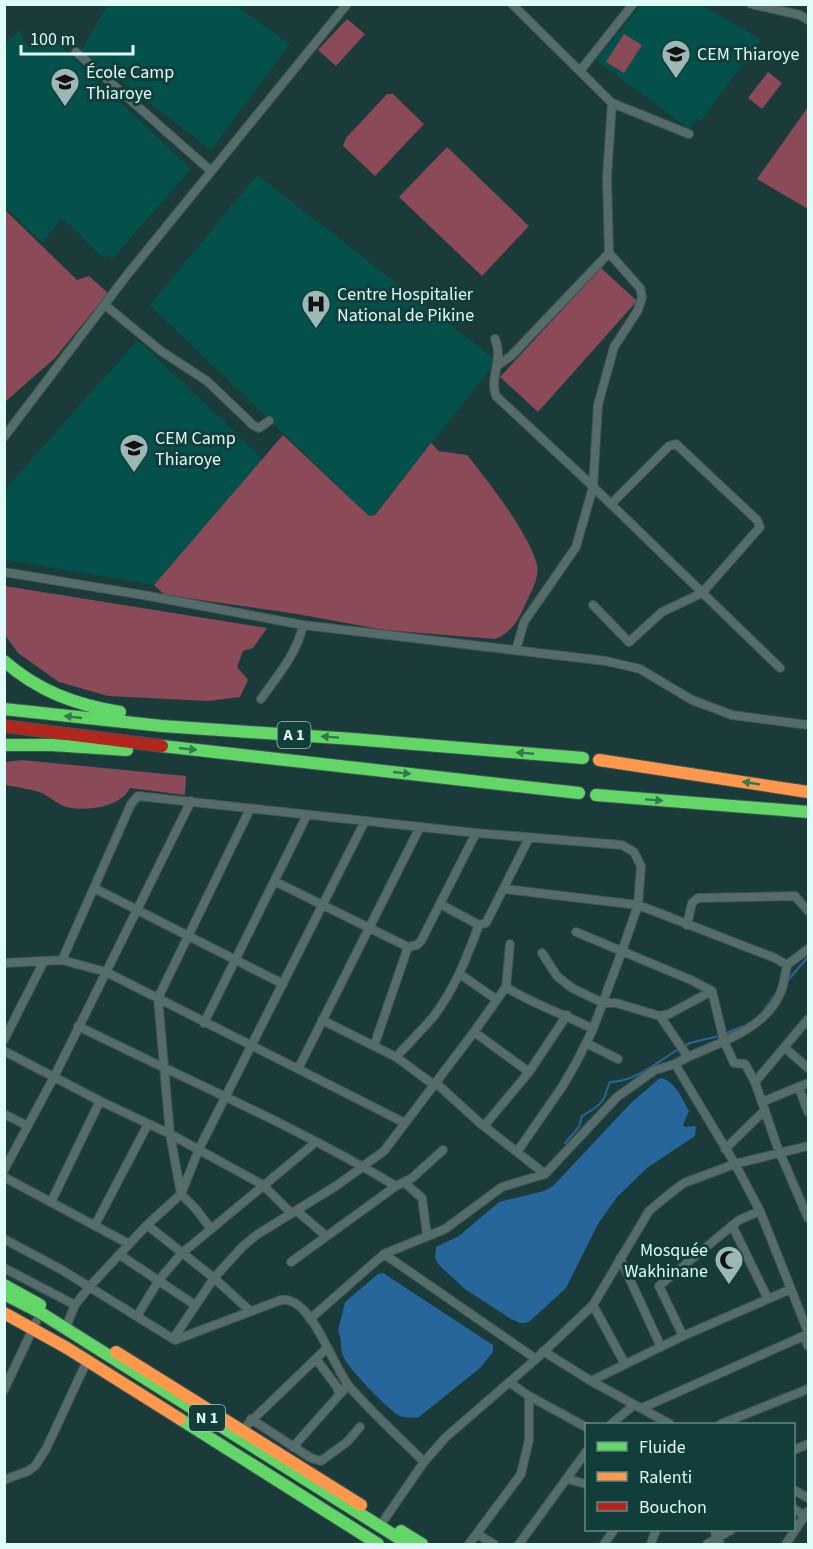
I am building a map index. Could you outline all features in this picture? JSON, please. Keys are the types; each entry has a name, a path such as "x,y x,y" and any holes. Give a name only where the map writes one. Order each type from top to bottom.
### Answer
{"main road":[{"path":"4,661 34,685 57,697 81,705 144,716 162,726"},
{"name":"A 1","path":"4,709 162,726 583,758"},
{"name":"A 1","path":"4,726 155,746 579,793"},
{"path":"4,745 52,745 137,750 155,746"},
{"path":"599,760 808,792"},
{"path":"596,795 808,812"},
{"path":"4,1285 68,1322 100,1346 384,1520 400,1540 422,1545"},
{"name":"N 1","path":"4,1294 100,1346 400,1540"},
{"name":"N 1","path":"4,1305 400,1540"},
{"path":"4,1313 35,1325 87,1361 378,1545"}],"street":[{"path":"4,438 105,305 346,4"},
{"path":"512,4 612,104 689,134"},
{"path":"580,70 633,4"},
{"path":"751,4 800,15 808,20"},
{"path":"76,52 211,171"},
{"path":"516,650 524,622 574,551 592,487 598,405 614,347 638,310 642,297 640,288 609,253 607,177 612,104"},
{"path":"498,364 511,356 609,253"},
{"path":"105,305 161,351 207,381 253,425 259,428 269,422"},
{"path":"495,339 499,349 494,382 496,396 780,668"},
{"path":"593,605 629,642 662,612 702,593 760,527 757,520 676,444 669,446 611,504"},
{"path":"4,572 85,584 303,625 606,661 640,669 692,700 732,715 808,725"},
{"path":"261,699 295,650 303,625"},
{"path":"62,960 134,799 142,795 476,833 622,845 634,852 641,866 638,905 593,1029 562,1087 517,1152"},
{"path":"4,1170 54,1077 191,801"},
{"path":"211,1229 181,1194 170,1134 158,998 250,809"},
{"path":"204,1023 308,815"},
{"path":"68,1322 75,1305 90,1286 147,1225 181,1194 199,1149 365,821"},
{"path":"298,1069 420,827"},
{"path":"276,882 408,947 417,945 476,833"},
{"path":"440,904 479,925 486,923 530,838"},
{"path":"94,888 283,984"},
{"path":"505,889 638,905 787,964"},
{"path":"687,925 692,903 698,898 795,896 808,911"},
{"path":"396,1057 432,1017 460,974 479,925"},
{"path":"576,932 712,991"},
{"path":"173,1339 214,1278 243,1246 258,1234 336,1186 384,1151 506,987 510,944"},
{"path":"374,1046 408,947"},
{"path":"310,1319 384,1254 445,1229 502,1187 545,1174 617,1097 655,1070 675,1064 754,1025 768,1012 780,995 787,964 808,949"},
{"path":"542,953 561,980 572,988 603,1003 616,1003 660,1016 669,1014 712,991"},
{"path":"4,963 62,960 106,972 405,1123"},
{"path":"4,1040 44,961"},
{"path":"460,974 497,1000"},
{"path":"506,987 531,1003 567,1015 593,1029"},
{"path":"712,991 724,1041 734,1063 745,1064 755,1082 781,1154 808,1218"},
{"path":"484,1126 529,1072 567,1015"},
{"path":"660,1016 688,1057"},
{"path":"755,1082 808,1018"},
{"path":"322,1020 396,1057 435,1084 545,1174"},
{"path":"78,1026 164,1069 226,1096 417,1192 422,1198 428,1235"},
{"path":"474,1032 529,1072"},
{"path":"586,1043 618,1059"},
{"path":"784,1048 808,1068"},
{"path":"4,1051 199,1149 263,1185 326,1236"},
{"path":"675,1064 735,1164 760,1211 791,1289 807,1334 808,1346"},
{"path":"725,1149 763,1106 808,1083"},
{"path":"799,1088 808,1112"},
{"path":"51,1202 100,1101"},
{"path":"4,1114 28,1126"},
{"path":"95,1226 148,1124"},
{"path":"136,1316 159,1280 181,1254 316,1142"},
{"path":"384,1520 424,1462 446,1437 536,1359 593,1305 650,1211 668,1195 684,1183 735,1164 808,1146"},
{"path":"291,1262 419,1173 443,1150"},
{"path":"4,1177 129,1244"},
{"path":"683,1336 658,1286 739,1220 760,1211"},
{"path":"147,1225 214,1278 250,1311"},
{"path":"732,1226 768,1299"},
{"path":"4,1239 90,1286 173,1339 178,1340 280,1300 288,1300 298,1305 310,1319 348,1384 424,1462"},
{"path":"384,1254 536,1359"},
{"path":"120,1255 195,1305"},
{"path":"620,1258 661,1347"},
{"path":"4,1268 75,1305"},
{"path":"591,1381 683,1336 791,1289"},
{"path":"593,1305 625,1364"},
{"path":"4,1390 35,1325"},
{"path":"614,1423 638,1406 807,1334"},
{"path":"242,1431 251,1419 327,1348"},
{"path":"543,1351 667,1423"},
{"path":"316,1359 337,1387 339,1394"},
{"path":"4,1480 28,1472 35,1466 46,1449 87,1361"},
{"path":"509,1382 529,1396 585,1426"},
{"path":"292,1447 348,1384"},
{"path":"726,1423 808,1389"},
{"path":"469,1545 521,1473 529,1440 529,1396"},
{"path":"251,1419 316,1461 324,1460 347,1442 360,1427"},
{"path":"519,1545 585,1453"},
{"path":"567,1479 585,1484"},
{"path":"786,1545 807,1515"},
{"path":"604,1545 613,1531"},
{"path":"477,1534 494,1545"},
{"path":"707,1545 717,1538"}],"shaded area":[{"path":"108,4 235,5 290,44 211,150 81,51"},
{"name":"CEM Thiaroye","path":"641,5 701,5 761,39 701,121 697,118 689,129 596,60"},
{"path":"347,19 365,34 336,66 318,50"},
{"name":"École Camp Thiaroye","path":"19,30 27,47 55,41 191,169 113,258 109,254 104,258 62,218 42,243 5,207 5,44"},
{"path":"624,34 642,45 624,73 606,62"},
{"path":"768,72 782,83 762,109 748,98"},
{"path":"387,94 393,94 424,124 375,176 343,146 346,138"},
{"path":"808,107 808,209 757,179"},
{"path":"447,147 529,226 482,276 399,197"},
{"name":"Centre Hospitalier National de Pikine","path":"257,175 497,361 373,516 369,516 150,305"},
{"path":"4,209 77,280 89,276 108,293 55,358 5,402"},
{"path":"601,268 637,301 538,412 500,377"},
{"name":"CEM Camp Thiaroye","path":"138,340 263,459 154,585 5,560 5,489"},
{"path":"283,435 369,516 375,515 431,443 439,451 467,455 517,523 533,552 537,565 534,586 514,625 495,639 384,630 297,614 165,595 154,585"},
{"path":"4,586 267,628 253,648 243,651 237,667 248,680 240,697 208,701 108,696 59,682 18,653 5,635"},
{"path":"22,760 186,776 185,795 130,788 119,800 102,807 83,809 66,807 42,793 5,785 5,762"}],"water":[{"path":"660,1078 670,1082 681,1096 689,1111 683,1125 696,1127 695,1136 647,1168 617,1197 598,1224 566,1288 530,1321 520,1323 511,1319 465,1289 439,1265 435,1258 436,1247 459,1236 499,1202 544,1191 553,1186 631,1103"},
{"path":"383,1273 493,1345 493,1352 480,1368 419,1417 400,1416 387,1407 354,1371 344,1358 342,1351 338,1331 345,1302 378,1274"}],"waterway":[{"path":"788,980 808,957"},
{"path":"762,1013 776,993"},
{"path":"724,1034 744,1026"},
{"path":"684,1046 719,1036"},
{"path":"565,1143 579,1127 582,1116 601,1103 610,1082 638,1075 679,1049"}],"traffic: fast":[{"path":"4,661 30,681 58,695 73,701 120,712"},
{"path":"4,709 162,726 583,758"},
{"path":"4,745 52,745 127,750"},
{"path":"162,746 579,793"},
{"path":"596,795 808,812"},
{"path":"4,1285 40,1305"},
{"path":"4,1294 41,1313 408,1544"},
{"path":"180,1419 378,1544"},
{"path":"401,1531 422,1544"}],"traffic: slow":[{"path":"599,760 808,792"},
{"path":"4,1313 67,1348 180,1419"},
{"path":"116,1352 361,1505"}],"traffic: jam":[{"path":"4,726 162,746"}],"place":[{"name":"CEM Thiaroye","path":"676,80"},
{"name":"École Camp Thiaroye","path":"65,108"},
{"name":"Centre Hospitalier National de Pikine","path":"316,330"},
{"name":"CEM Camp Thiaroye","path":"134,474"},
{"name":"Mosquée Wakhinane","path":"729,1286"}]}
